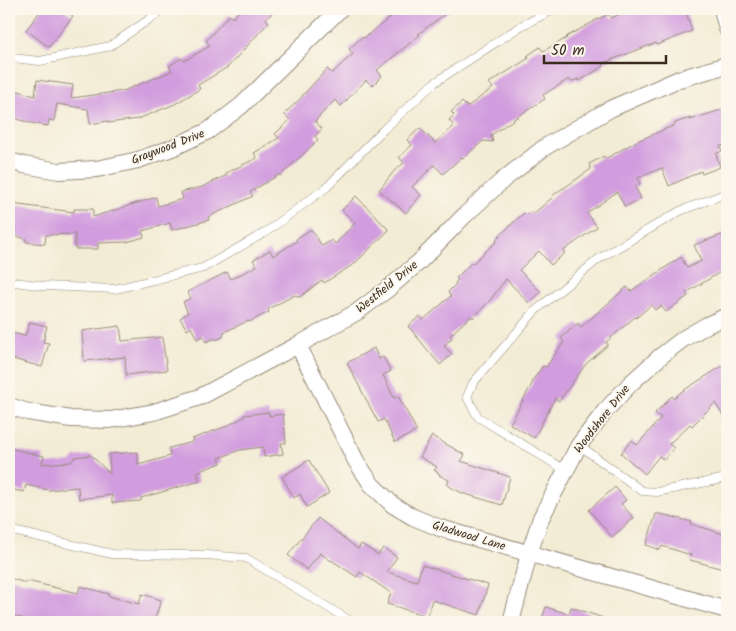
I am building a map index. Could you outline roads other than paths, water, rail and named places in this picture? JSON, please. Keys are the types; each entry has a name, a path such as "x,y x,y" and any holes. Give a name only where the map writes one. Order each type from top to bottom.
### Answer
{"street":[{"name":"Graywood Drive","path":"9,161 59,171 97,169 138,160 172,148 208,131 241,106 340,9"},
{"path":"722,9 727,29"},
{"name":"Westfield Drive","path":"9,406 28,412 71,419 110,420 154,412 200,397 357,312 419,262 503,180 545,147 610,109 679,79 727,65"},
{"name":"Woodshore Drive","path":"511,622 529,554 541,518 579,445 631,382 683,339 707,324 727,316"},
{"name":"Gladwood Lane","path":"298,345 356,461 372,485 392,505 413,517 440,528 727,610"}],"lane":[{"path":"9,56 40,61 110,46 163,9"},
{"path":"9,281 43,286 115,289 203,268 266,232 326,187 383,130 434,83 521,26 555,9"},
{"path":"565,470 478,417 467,397 473,383 535,311 600,258 680,211 727,193"},
{"path":"579,445 642,491 657,492 727,478"},
{"path":"9,530 112,554 206,555 246,558 352,622"}]}
